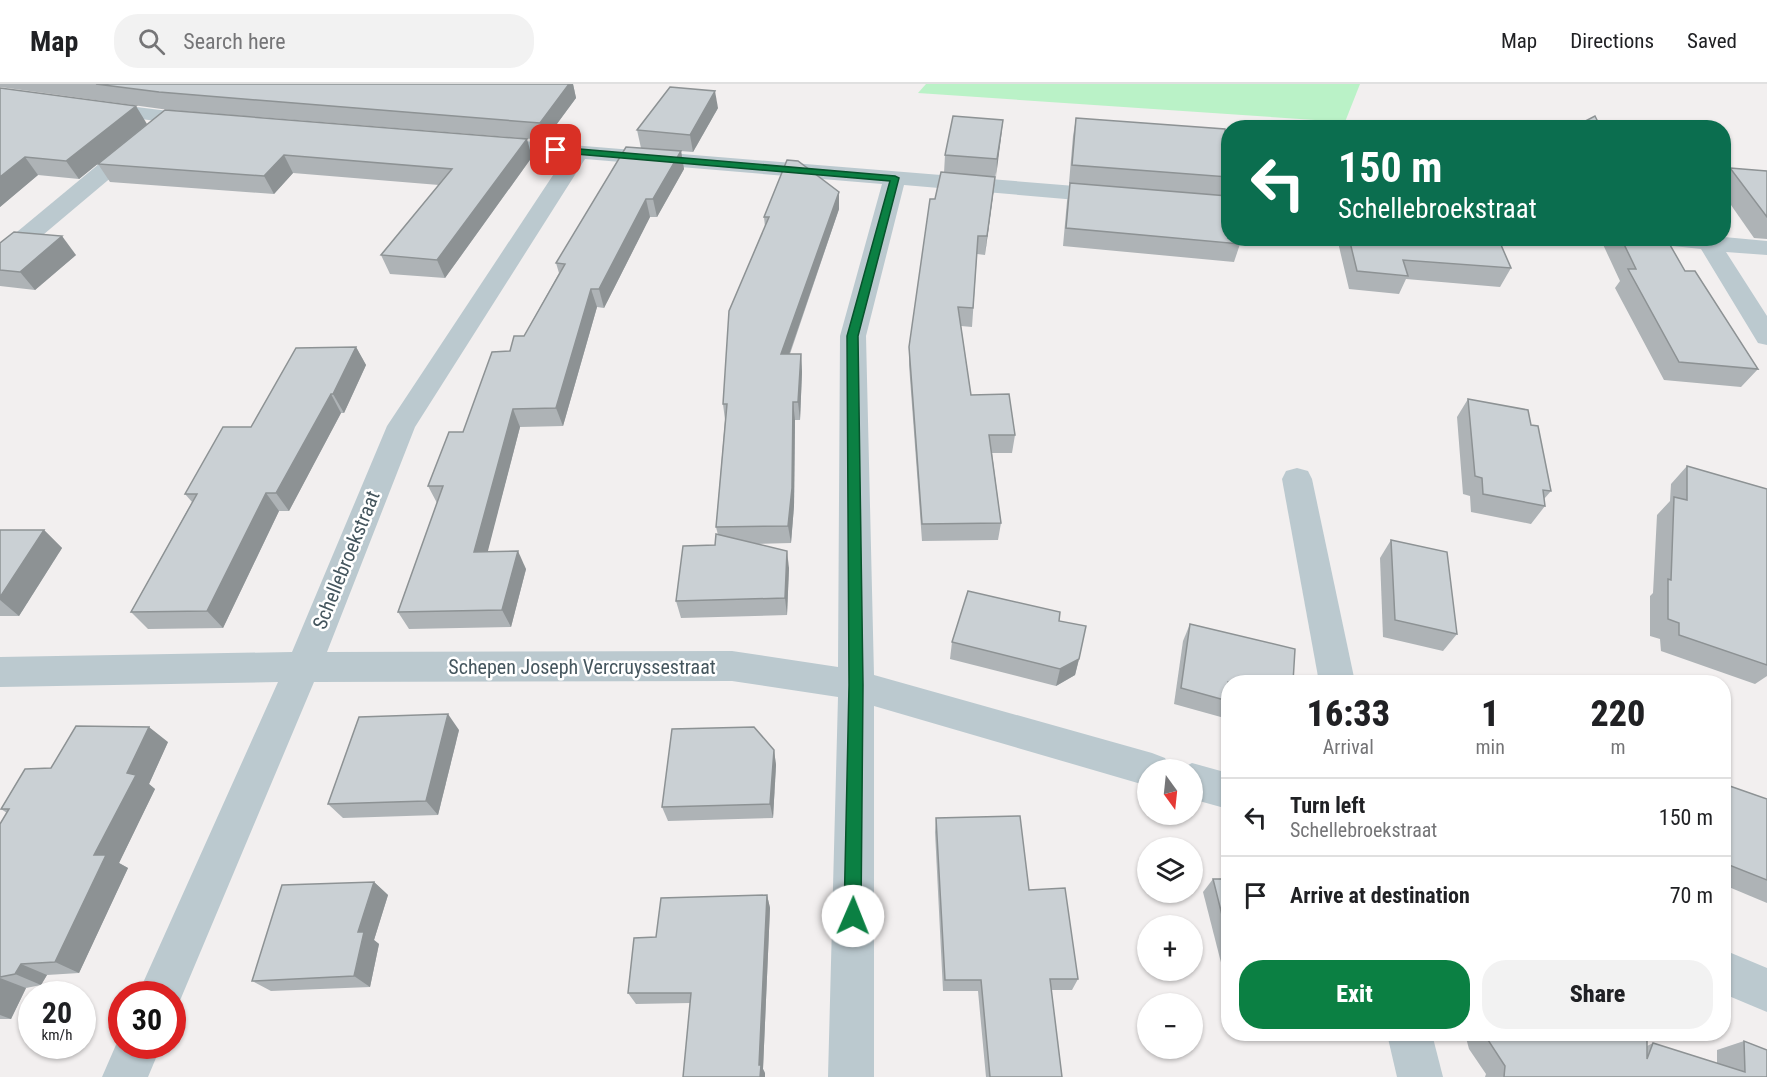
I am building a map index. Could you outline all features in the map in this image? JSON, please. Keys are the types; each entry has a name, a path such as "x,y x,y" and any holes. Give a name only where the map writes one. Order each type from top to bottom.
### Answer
{"street":[{"path":"79,106 216,122"},
{"path":"3,256 169,118"},
{"path":"462,142 1133,197"},
{"name":"Schellebroekstraat","path":"166,981 303,667 401,426 579,152"},
{"path":"850,1077 856,685 853,336 895,178"},
{"path":"1731,245 1767,248"},
{"path":"1711,246 1767,337"},
{"path":"1297,479 1336,675"},
{"name":"Schepen Joseph Vercruyssestraat","path":"0,672 303,667 732,666 856,685 1137,766"},
{"path":"1203,784 1221,789"},
{"path":"1731,975 1767,990"},
{"path":"1412,1041 1420,1077"},
{"path":"125,1077 133,1059"}],"green space":[{"path":"926,84 1360,84 1346,120 1316,120 918,93"}],"building":[{"path":"96,84 569,84 540,123 159,92"},
{"path":"670,87 715,91 690,135 637,130"},
{"path":"0,88 136,106 66,161 25,157 0,177"},
{"path":"165,110 527,139 437,260 381,255 452,169 284,155 264,176 98,164"},
{"path":"953,116 1003,120 997,159 945,155"},
{"path":"1076,118 1221,129 1221,176 1072,165"},
{"path":"626,147 681,151 653,199 646,199 599,289 591,289 556,408 513,409 474,552 518,551 502,610 398,612 443,486 428,486 449,432 463,432 492,352 510,351 514,336 524,336 565,264 556,263"},
{"path":"787,160 798,161 839,192 781,354 801,354 798,402 793,402 792,488 788,526 716,527 727,404 723,404 729,311 769,217 764,217"},
{"path":"1731,168 1767,171 1767,217 1731,169"},
{"path":"941,172 995,177 987,236 978,236 973,308 958,307 971,395 1009,394 1015,435 989,435 1001,523 922,524 909,347 930,199 935,199"},
{"path":"1070,183 1221,195 1221,242 1066,228"},
{"path":"14,232 62,236 20,272 0,270 0,243"},
{"path":"1351,246 1501,246 1511,268 1403,260 1408,276 1357,271"},
{"path":"1625,246 1671,246 1685,271 1695,271 1758,369 1679,362 1628,269 1636,269"},
{"path":"356,347 333,394 276,493 266,493 207,611 131,612 197,494 185,494 223,427 251,427 296,348"},
{"path":"1468,399 1528,410 1531,425 1538,426 1551,491 1543,490 1545,506 1483,494 1482,478 1475,476"},
{"path":"1687,466 1767,489 1767,665 1679,635 1679,623 1668,619 1668,579 1671,580 1674,497 1687,500"},
{"path":"0,530 44,530 0,597"},
{"path":"716,534 787,551 785,598 676,601 683,546 715,545"},
{"path":"1391,540 1447,552 1457,634 1395,620"},
{"path":"968,591 1060,612 1059,621 1086,626 1079,659 1060,669 952,642"},
{"path":"1190,624 1295,649 1293,675 1221,675 1221,699 1181,688"},
{"path":"448,714 426,801 328,804 359,717"},
{"path":"76,726 149,727 127,773 136,775 94,855 106,855 55,962 21,964 15,974 0,977 0,824 9,809 1,809 25,769 51,768"},
{"path":"754,727 774,750 770,804 662,807 672,729"},
{"path":"1731,786 1767,799 1767,880 1731,866"},
{"path":"1020,816 1029,890 1065,888 1078,979 1050,979 1062,1077 990,1077 981,980 945,980 936,818"},
{"path":"1213,879 1221,879 1221,911"},
{"path":"374,882 358,932 364,932 354,976 252,981 282,885"},
{"path":"767,895 760,1077 683,1077 691,993 628,993 634,938 656,937 661,898"},
{"path":"1489,1041 1647,1041 1647,1059 1653,1043 1745,1072 1744,1041 1767,1050 1767,1077 1504,1077 1505,1066"}],"route":[{"path":"556,150 895,178 853,336 856,685 853,916"}]}
